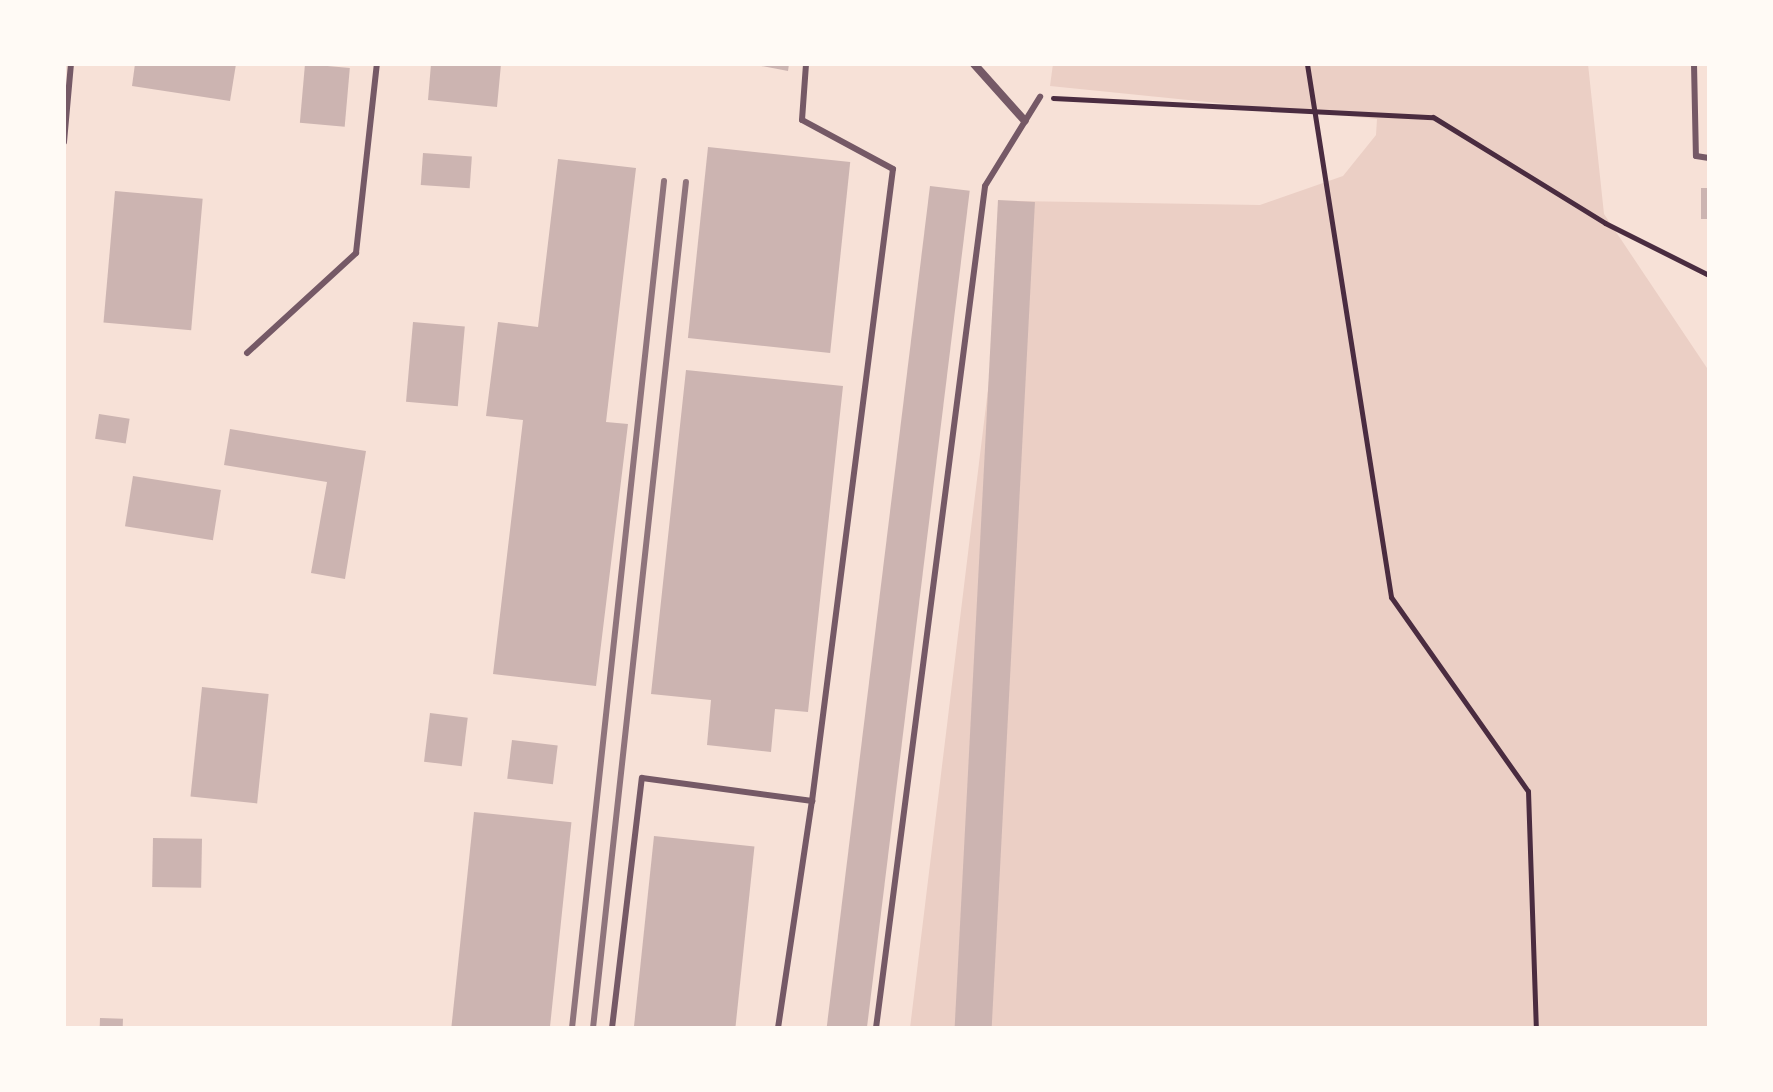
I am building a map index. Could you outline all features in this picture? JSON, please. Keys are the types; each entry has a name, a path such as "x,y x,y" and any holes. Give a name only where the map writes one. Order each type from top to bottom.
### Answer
{"street":[{"path":"974,64 1025,121"}],"lane":[{"path":"64,142 71,64"},
{"path":"247,353 356,253 377,64"},
{"path":"778,1028 812,801 893,169 802,120 806,64"},
{"path":"1694,64 1696,156 1709,158"},
{"path":"876,1028 985,186 1040,97"},
{"path":"612,1028 642,778 812,801"}],"path":[{"path":"1307,64 1391,597 1528,791 1536,1028"},
{"path":"1040,97 1433,117 1605,223 1709,275"}],"shaded area":[{"path":"1053,64 1588,64 1604,214 1709,371 1709,1028 910,1028 1011,201 1260,205 1343,176 1376,135 1377,119 1050,86"}],"building":[{"path":"135,64 236,64 230,101 132,86"},
{"path":"305,64 350,68 345,127 300,123"},
{"path":"431,64 501,64 497,107 428,100"},
{"path":"751,64 789,64 788,71"},
{"path":"708,147 850,162 830,353 688,338"},
{"path":"423,153 472,156 470,188 421,185"},
{"path":"558,159 636,168 606,422 628,424 596,686 493,674 523,420 486,416 498,322 538,327"},
{"path":"930,186 970,191 867,1028 827,1028"},
{"path":"1701,188 1709,188 1709,219 1701,219"},
{"path":"115,191 203,199 191,330 103,322"},
{"path":"998,200 1035,202 992,1028 955,1028"},
{"path":"413,322 465,327 458,406 406,402"},
{"path":"686,370 843,386 808,712 775,709 771,752 707,745 711,700 651,694"},
{"path":"99,414 130,419 126,444 95,439"},
{"path":"230,429 366,451 345,579 311,573 327,482 224,465"},
{"path":"133,476 221,490 213,540 125,526"},
{"path":"202,687 269,694 257,803 191,796"},
{"path":"430,713 468,718 462,766 424,762"},
{"path":"512,740 558,746 553,784 507,779"},
{"path":"474,812 571,822 550,1028 451,1028"},
{"path":"654,836 754,847 735,1028 634,1028"},
{"path":"153,838 202,839 201,888 152,887"},
{"path":"100,1018 123,1019 123,1028 100,1028"}],"railway":[{"path":"572,1028 664,181"},
{"path":"593,1028 686,182"}]}
